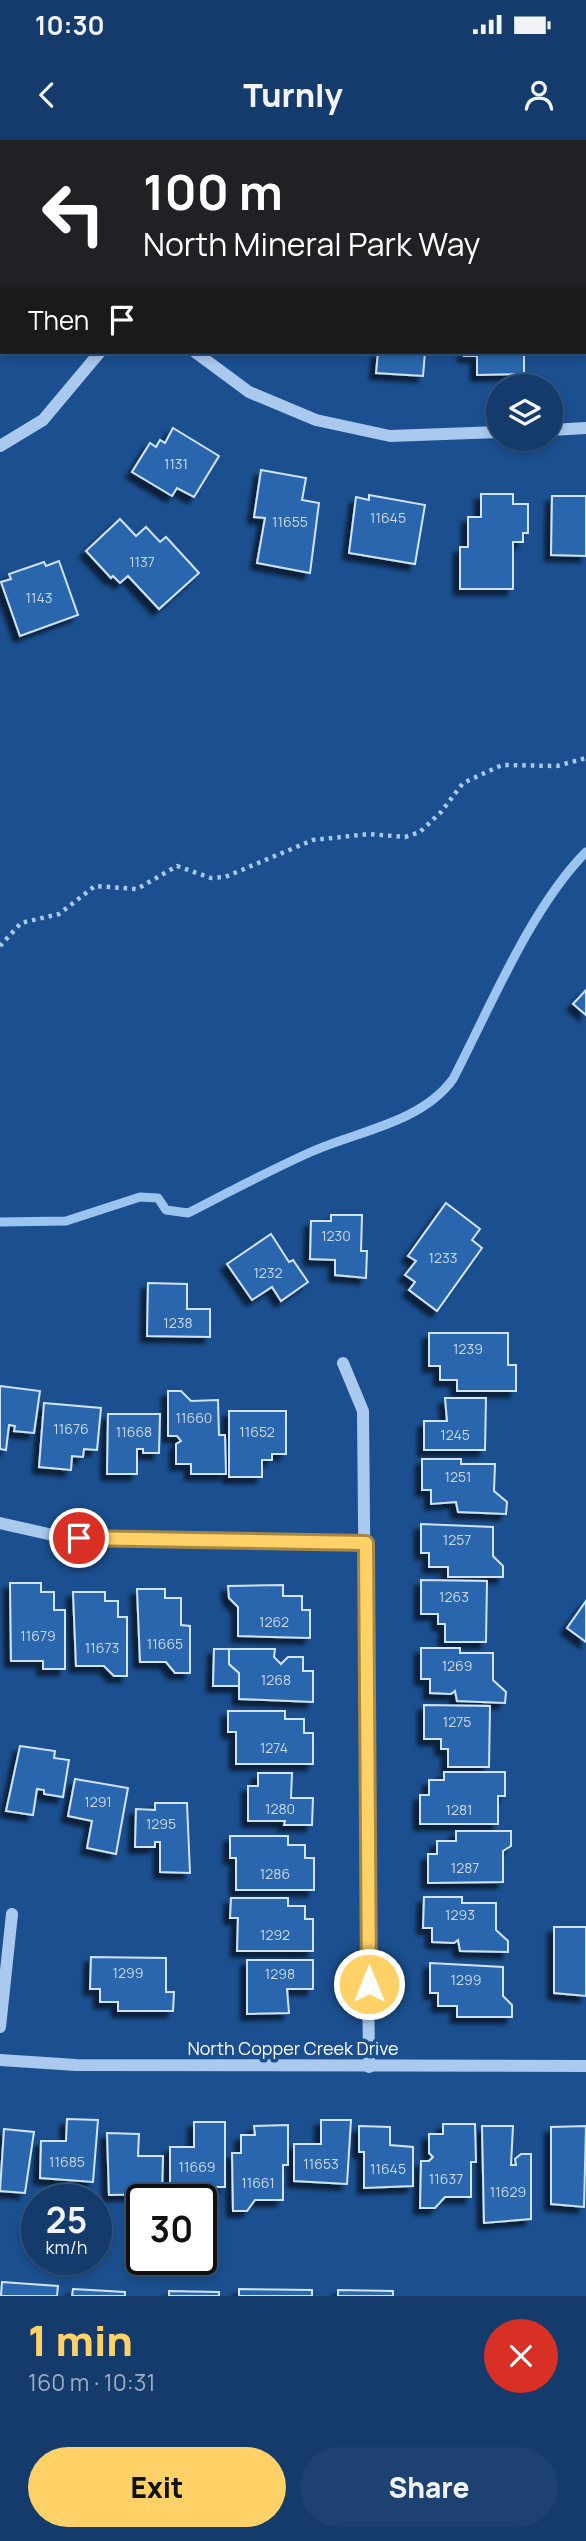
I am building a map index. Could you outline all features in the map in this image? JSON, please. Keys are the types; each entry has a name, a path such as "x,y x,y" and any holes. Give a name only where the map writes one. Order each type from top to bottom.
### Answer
{"street":[{"path":"0,446 43,420 98,354"},
{"path":"198,354 249,391 316,420 390,436 486,432"},
{"path":"563,429 586,428"},
{"path":"343,1363 363,1410 369,2067"},
{"path":"0,1523 57,1536 100,1539 366,1543"},
{"path":"0,2026 12,1914"},
{"name":"North Copper Creek Drive","path":"0,2060 76,2065 586,2066"}],"path":[{"path":"0,946 21,923 59,914 94,886 137,890 177,866 211,878 225,877 313,840 369,834 405,837 420,832 463,783 476,775 502,765 557,766 586,758"}],"building":[{"path":"378,354 425,354 423,376 376,373"},
{"path":"464,354 524,354 524,374 477,375 477,356"},
{"path":"173,428 219,456 194,497 177,488 172,496 132,472 150,443 156,447 160,440 165,443"},
{"path":"261,470 306,478 302,500 319,503 310,573 257,563 265,518 254,517"},
{"path":"481,494 513,494 513,504 528,504 528,533 523,533 523,542 513,542 513,589 460,589 460,547 468,547 468,517 481,517"},
{"path":"369,495 425,505 415,564 349,553 356,497 369,500"},
{"path":"552,496 586,496 586,556 551,555"},
{"path":"120,519 136,536 146,527 160,542 166,537 199,573 159,609 128,576 120,583 113,576 111,578 86,551"},
{"path":"59,561 78,615 20,636 1,582 11,579 9,574 44,562 46,566"},
{"path":"586,990 586,1015 573,1004"},
{"path":"446,1203 480,1229 472,1240 482,1248 437,1311 409,1290 415,1282 405,1275 416,1261 408,1256"},
{"path":"331,1215 362,1215 361,1251 367,1251 366,1278 335,1275 335,1260 310,1259 311,1221 331,1221"},
{"path":"271,1234 289,1262 293,1260 308,1282 281,1301 272,1287 252,1300 227,1264"},
{"path":"148,1283 187,1284 187,1309 210,1309 210,1337 147,1336"},
{"path":"429,1333 508,1333 508,1365 516,1365 516,1391 457,1391 457,1380 440,1380 440,1366 429,1366"},
{"path":"0,1386 40,1391 34,1433 14,1431 15,1426 9,1425 6,1450 0,1449"},
{"path":"168,1391 181,1391 191,1401 218,1400 219,1435 225,1435 226,1474 191,1474 191,1464 176,1464 176,1444 181,1441 177,1436 168,1436"},
{"path":"445,1398 486,1398 485,1450 424,1450 424,1421 447,1421"},
{"path":"44,1403 101,1408 97,1450 84,1449 83,1457 72,1456 71,1470 39,1467"},
{"path":"229,1411 286,1411 286,1454 272,1454 272,1460 262,1460 262,1477 229,1477"},
{"path":"108,1414 160,1414 159,1453 143,1453 143,1449 137,1449 137,1474 107,1474"},
{"path":"422,1459 461,1459 461,1464 495,1464 494,1491 507,1502 506,1514 458,1512 456,1502 431,1504 431,1490 422,1490"},
{"path":"421,1524 493,1527 493,1556 503,1566 503,1577 448,1577 448,1567 429,1567 429,1553 421,1553"},
{"path":"421,1580 487,1581 486,1642 445,1642 445,1624 438,1624 438,1614 421,1614"},
{"path":"10,1583 41,1583 41,1592 54,1592 54,1610 65,1610 65,1669 43,1669 43,1661 11,1661"},
{"path":"283,1585 283,1596 302,1596 302,1610 310,1610 310,1638 238,1636 238,1607 229,1598 228,1586"},
{"path":"137,1589 165,1589 165,1598 181,1598 181,1625 190,1626 190,1673 175,1673 166,1662 140,1662"},
{"path":"73,1592 105,1592 105,1601 118,1601 118,1617 127,1617 127,1676 114,1676 104,1666 76,1666"},
{"path":"586,1601 586,1642 567,1628"},
{"path":"421,1648 460,1648 460,1653 493,1653 493,1680 506,1692 505,1703 457,1701 455,1691 451,1694 430,1693 430,1679 421,1679"},
{"path":"214,1649 229,1649 229,1664 239,1673 239,1686 213,1686"},
{"path":"229,1649 275,1649 274,1657 281,1664 288,1657 303,1657 303,1671 313,1671 313,1702 239,1699 239,1673 229,1664"},
{"path":"424,1705 490,1706 489,1767 448,1767 448,1749 441,1749 441,1739 424,1739"},
{"path":"228,1711 285,1711 285,1719 304,1719 304,1733 313,1733 313,1764 236,1764 236,1732 228,1732"},
{"path":"20,1746 55,1751 54,1758 69,1760 63,1797 44,1794 44,1790 37,1789 33,1815 6,1811"},
{"path":"444,1772 505,1772 505,1796 498,1796 498,1824 420,1824 420,1795 429,1795 429,1780 444,1780"},
{"path":"258,1773 292,1773 291,1798 313,1798 312,1825 284,1825 285,1821 248,1821 248,1786 258,1786"},
{"path":"75,1779 128,1788 116,1854 87,1848 92,1821 68,1816"},
{"path":"155,1803 187,1803 190,1873 160,1872 160,1842 155,1842 155,1847 135,1847 136,1809 155,1810"},
{"path":"456,1831 511,1831 511,1846 503,1851 503,1882 428,1883 428,1854 437,1854 437,1841 456,1841"},
{"path":"230,1836 288,1836 288,1845 305,1845 305,1858 314,1858 314,1890 236,1890 236,1858 230,1858"},
{"path":"424,1897 462,1897 462,1903 496,1903 496,1930 508,1941 508,1952 460,1951 458,1940 454,1943 432,1942 432,1928 423,1928"},
{"path":"231,1898 288,1898 288,1906 305,1906 305,1919 313,1919 313,1951 237,1951 238,1918 230,1918"},
{"path":"554,1927 586,1927 586,1996 554,1993"},
{"path":"91,1957 166,1958 166,1992 174,1992 173,2011 118,2011 118,2002 100,2002 100,1989 90,1989"},
{"path":"247,1960 313,1960 313,1989 287,1989 289,2013 247,2014"},
{"path":"430,1963 503,1967 503,1996 512,2005 512,2017 457,2017 457,2006 438,2006 438,1993 430,1993"},
{"path":"67,2119 98,2120 93,2182 40,2178 41,2141 66,2141"},
{"path":"321,2120 351,2120 347,2184 294,2181 294,2144 321,2144"},
{"path":"194,2122 225,2122 225,2187 217,2187 217,2184 170,2184 170,2147 194,2147"},
{"path":"443,2124 475,2124 476,2162 471,2162 471,2197 445,2197 435,2208 420,2208 421,2161 429,2161 433,2157 429,2153 429,2134 443,2134"},
{"path":"288,2125 288,2165 283,2165 283,2200 255,2200 247,2211 233,2211 232,2153 241,2153 241,2135 255,2135 254,2126"},
{"path":"359,2126 390,2127 390,2145 413,2147 413,2186 364,2188 364,2152 359,2152"},
{"path":"482,2126 513,2126 511,2165 516,2165 515,2159 521,2154 531,2154 531,2219 484,2223"},
{"path":"586,2126 584,2207 551,2204 551,2127"},
{"path":"4,2129 34,2132 26,2184 21,2184 21,2193 0,2191"},
{"path":"107,2133 139,2134 138,2156 163,2156 162,2184 126,2184 126,2195 112,2195 112,2184 109,2184"},
{"path":"2,2282 58,2286 57,2296 1,2296"},
{"path":"73,2289 125,2292 125,2296 72,2296"},
{"path":"239,2289 312,2290 312,2296 239,2296"},
{"path":"338,2290 393,2291 393,2296 338,2296"},
{"path":"169,2291 219,2292 219,2296 169,2296"}],"waterway":[{"path":"0,1222 66,1221 140,1197 158,1198 166,1210 188,1213 297,1158 389,1124 425,1106 453,1079 529,930 566,875 586,852"}],"route":[{"path":"79,1538 366,1543 369,1984"}]}
